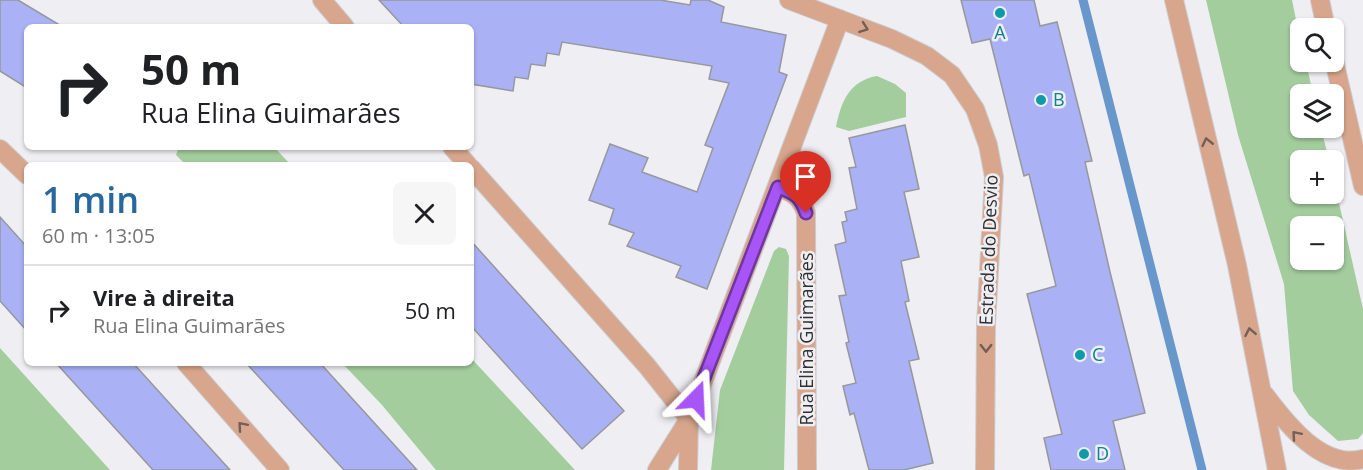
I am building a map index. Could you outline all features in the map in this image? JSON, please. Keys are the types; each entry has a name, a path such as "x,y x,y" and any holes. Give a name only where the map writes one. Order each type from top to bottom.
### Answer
{"street":[{"path":"322,0 342,24"},
{"name":"Estrada do Desvio","path":"791,0 892,39 927,56 952,75 975,109 987,145 994,177 986,325 986,470"},
{"path":"1173,0 1237,265 1277,470"},
{"path":"1320,0 1324,18"},
{"path":"657,470 689,419 840,19"},
{"path":"1337,72 1363,186"},
{"path":"0,149 24,172"},
{"path":"455,150 466,162"},
{"path":"474,171 647,366 689,419 688,470"},
{"name":"Rua Elina Guimarães","path":"778,187 802,200 807,220 807,470"},
{"path":"189,366 280,470"},
{"path":"1262,389 1293,433 1316,454 1331,463 1343,466 1354,465 1363,459"},
{"path":"1360,470 1363,466"}],"green space":[{"path":"1206,0 1292,0 1296,18 1290,18 1290,72 1308,72 1311,84 1290,84 1290,138 1324,138 1326,150 1290,150 1290,204 1339,204 1342,216 1290,216 1290,270 1344,270 1344,225 1363,309 1363,433 1358,439 1338,441 1309,415 1293,391 1284,284 1238,135"},
{"path":"877,76 895,84 906,93 906,117 849,131 836,127 848,94 859,83"},
{"path":"178,150 277,150 288,162 183,162 176,155"},
{"path":"779,247 786,249 789,256 784,470 711,470 720,390 774,251"},
{"path":"0,348 110,470 0,470"},
{"path":"474,361 575,470 436,470 382,405 345,366 474,366"}],"building":[{"path":"0,0 18,0 58,24 24,24 24,86 0,71"},
{"path":"379,0 660,0 690,5 691,0 708,0 724,7 721,22 786,35 779,72 787,75 707,289 676,277 681,266 627,246 634,233 609,224 614,209 589,200 610,144 648,158 642,172 697,192 713,148 705,145 729,83 709,79 712,66 562,42 559,55 547,53 545,66 531,64 528,79 515,77 513,91 474,84 474,24 401,24"},
{"path":"961,0 1034,0 1040,26 1057,22 1092,161 1085,162 1145,413 1113,421 1125,470 1051,470 1044,438 1062,434 1027,294 1056,286 1029,174 1024,176 990,39 972,43"},
{"path":"905,125 919,189 904,192 919,257 901,261 909,301 905,302 919,359 909,361 933,463 904,470 869,470 854,413 850,415 843,386 856,383 846,343 849,342 839,296 846,295 835,245 846,242 842,222 847,221 845,212 857,209 849,168 856,167 849,138"},
{"path":"0,217 24,244 24,328 0,301"},
{"path":"474,244 624,411 582,449 474,329"},
{"path":"59,366 136,366 230,470 153,470"},
{"path":"249,366 323,366 417,470 344,470"}],"waterway":[{"path":"1083,0 1202,470"}],"place":[{"name":"A","path":"1000,13"},
{"name":"B","path":"1041,100"},
{"name":"C","path":"1080,355"},
{"name":"D","path":"1084,454"}],"route":[{"path":"696,399 778,187 802,200 806,213"}]}
